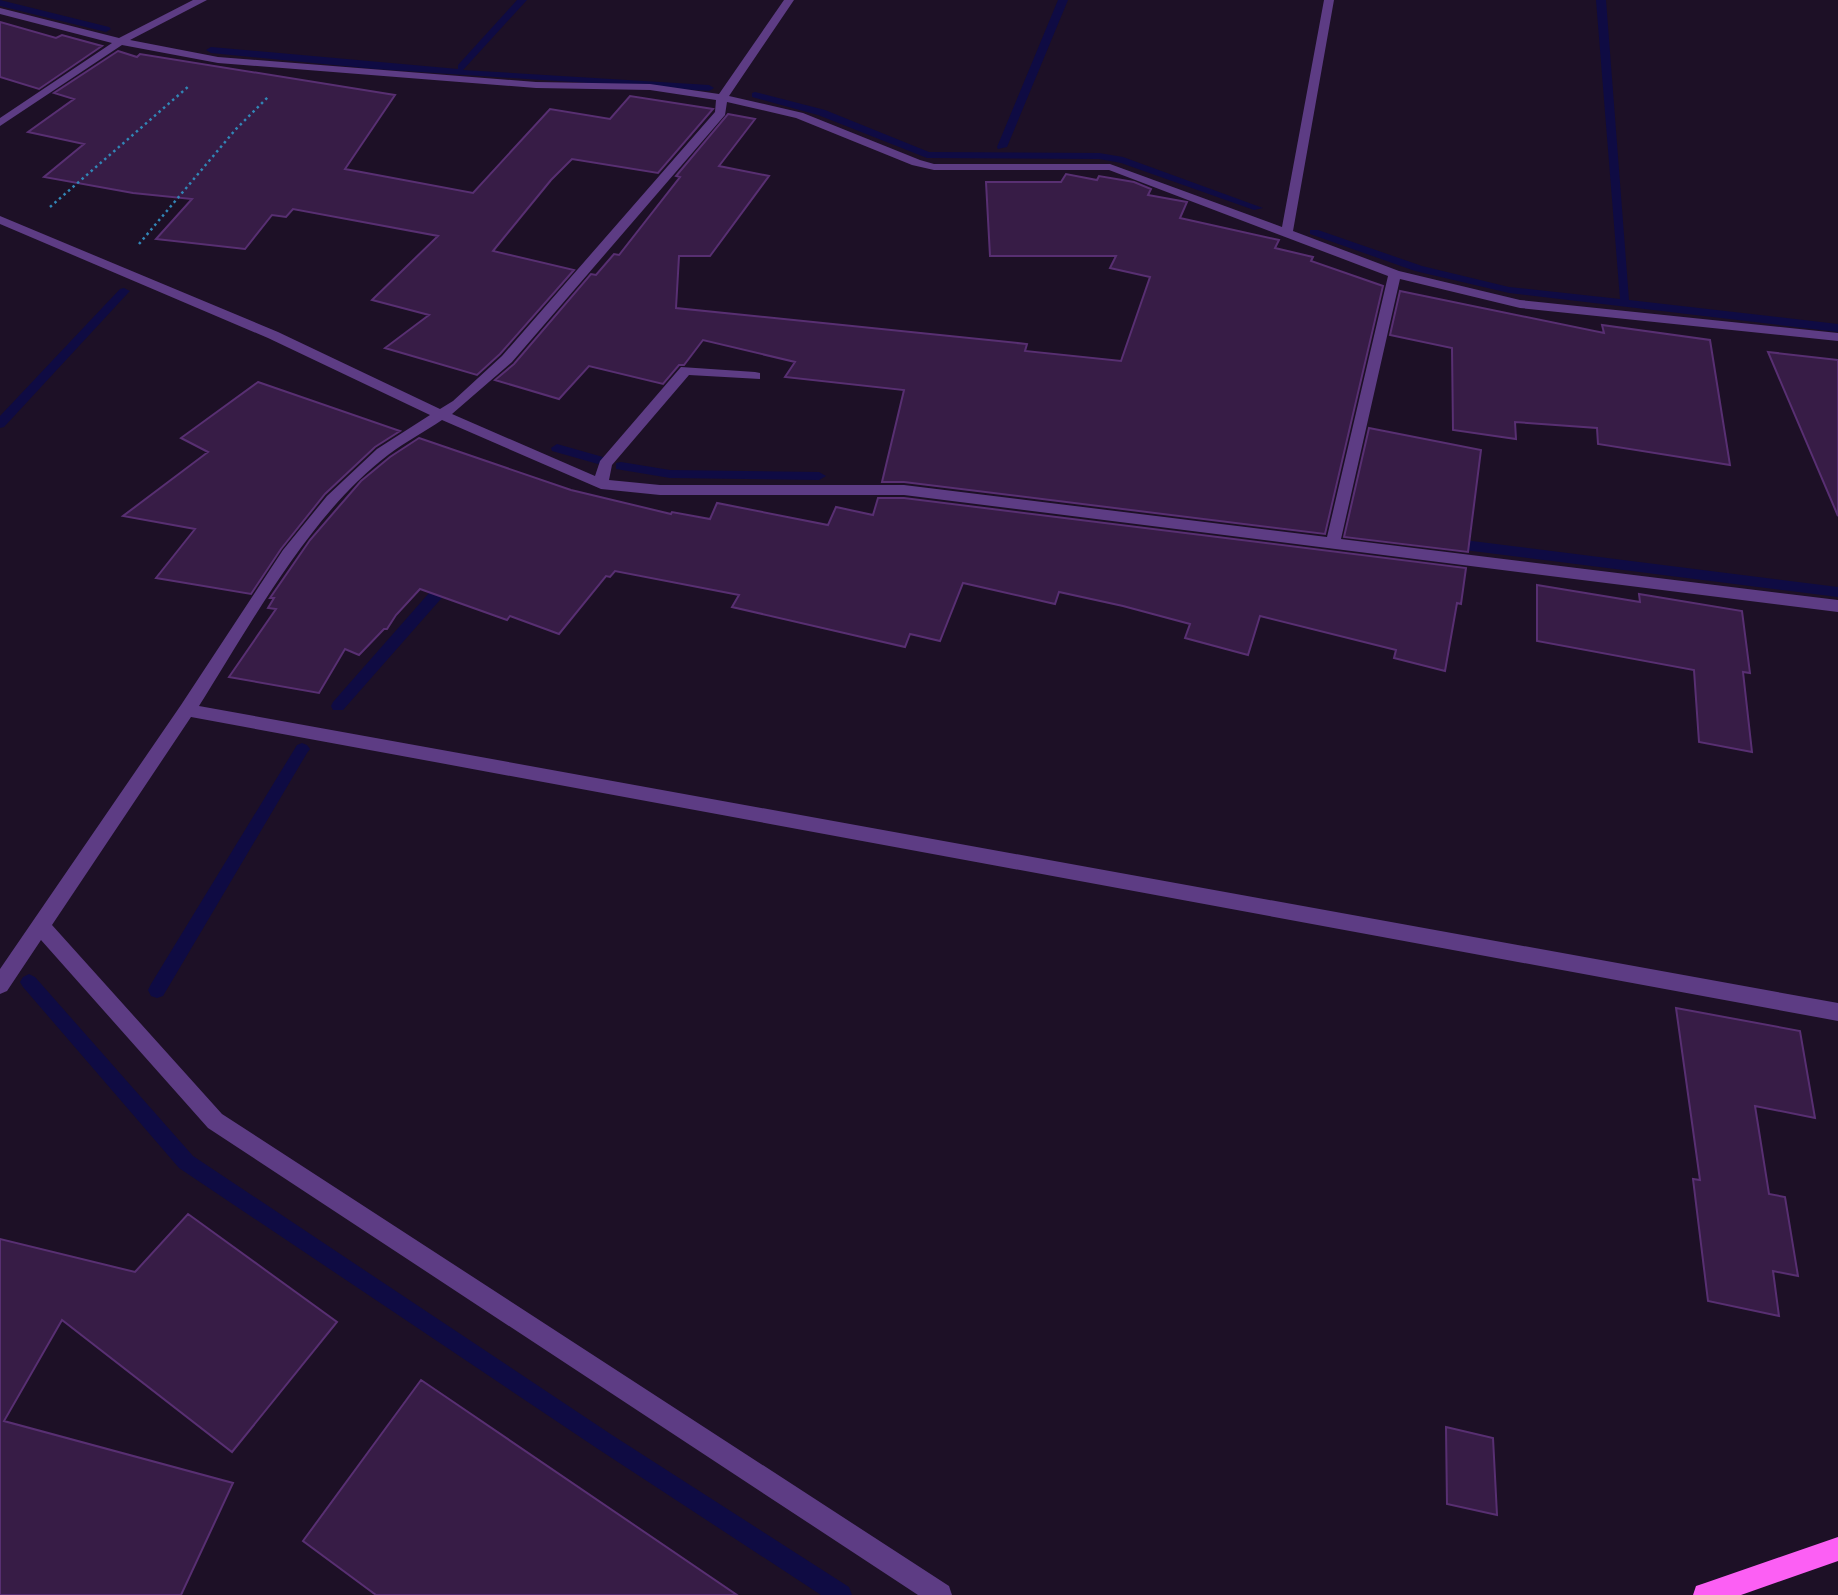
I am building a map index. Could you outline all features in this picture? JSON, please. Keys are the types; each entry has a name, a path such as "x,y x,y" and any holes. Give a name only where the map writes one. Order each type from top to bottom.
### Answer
{"main road":[{"path":"1705,1595 1838,1549"}],"street":[{"path":"0,122 122,42 185,6 202,0"},
{"path":"0,985 187,710 288,554 332,500 382,452 458,404 507,359 722,113 722,98 789,0"},
{"path":"1287,231 1329,0"},
{"path":"0,11 122,42 218,60 536,85 650,87 722,98 799,115 916,163 934,167 1110,167 1287,231 1395,274 1520,304 1838,337"},
{"path":"0,220 273,335 442,415 601,484 660,490 904,490 1838,606"},
{"path":"1333,542 1395,274"},
{"path":"601,484 605,464 686,370 755,376"},
{"path":"187,710 1838,1012"},
{"path":"41,926 215,1121 940,1595"}],"path":[{"path":"23,230 218,60"},
{"path":"118,269 236,129 297,68"}],"building":[{"path":"0,22 56,38 62,35 102,46 39,89 0,77"},
{"path":"118,51 137,57 140,54 395,95 345,169 473,193 550,109 610,119 630,96 713,109 658,173 572,159 551,180 493,251 574,270 500,354 477,375 385,348 429,315 372,300 438,236 293,209 286,217 272,215 245,249 156,239 192,199 133,193 44,177 84,144 28,132 74,99 54,93"},
{"path":"728,114 755,119 719,166 769,176 710,256 679,256 676,308 1027,344 1025,351 1121,361 1150,277 1110,268 1116,256 990,256 986,182 1061,182 1066,174 1097,180 1099,176 1134,182 1151,189 1148,195 1187,202 1180,218 1279,240 1275,248 1313,257 1311,261 1383,286 1325,534 904,482 882,482 904,390 785,377 795,362 703,340 684,365 679,365 663,384 589,366 559,399 495,380 514,364 591,274 596,275 614,254 619,255 680,177 676,176"},
{"path":"1400,291 1604,333 1602,325 1710,340 1730,465 1598,444 1597,428 1515,422 1516,439 1453,430 1452,348 1390,335"},
{"path":"1768,352 1838,360 1838,516"},
{"path":"258,382 400,431 375,447 325,494 281,549 251,594 156,578 195,529 123,516 208,452 181,438"},
{"path":"1369,428 1481,450 1468,552 1344,537"},
{"path":"419,438 571,490 671,514 672,512 710,519 717,503 828,525 836,507 873,515 878,498 904,498 1466,568 1461,604 1457,603 1445,671 1394,658 1396,650 1260,616 1248,655 1185,638 1190,624 1123,606 1059,592 1055,604 963,583 940,641 910,634 905,647 732,607 739,595 615,571 610,577 606,576 559,634 510,616 507,620 420,589 387,629 359,655 345,649 319,693 229,677 276,609 268,608 274,598 270,598 310,540 361,481"},
{"path":"1537,585 1640,602 1639,594 1742,611 1750,673 1743,672 1752,752 1699,742 1694,670 1537,641"},
{"path":"1676,1008 1800,1031 1815,1118 1755,1106 1769,1194 1785,1197 1798,1276 1773,1271 1779,1316 1708,1301 1693,1179 1700,1180"},
{"path":"188,1214 337,1322 232,1452 62,1320 4,1421 233,1483 181,1595 0,1595 0,1239 135,1272"},
{"path":"421,1380 737,1595 376,1595 303,1541"},
{"path":"1446,1427 1493,1438 1497,1515 1447,1504"}],"waterway":[{"path":"461,67 522,0"},
{"path":"1002,147 1063,0"},
{"path":"1601,0 1625,298"},
{"path":"0,3 106,29"},
{"path":"211,50 375,66 709,88"},
{"path":"755,95 842,120 927,155 1099,156 1123,160 1258,208"},
{"path":"1314,232 1419,269 1509,290 1838,328"},
{"path":"0,424 124,291"},
{"path":"557,448 598,460"},
{"path":"621,466 670,474 819,476"},
{"path":"1448,543 1838,592"},
{"path":"338,706 449,580"},
{"path":"157,990 302,749"},
{"path":"29,982 186,1162 605,1442 841,1595"}]}
